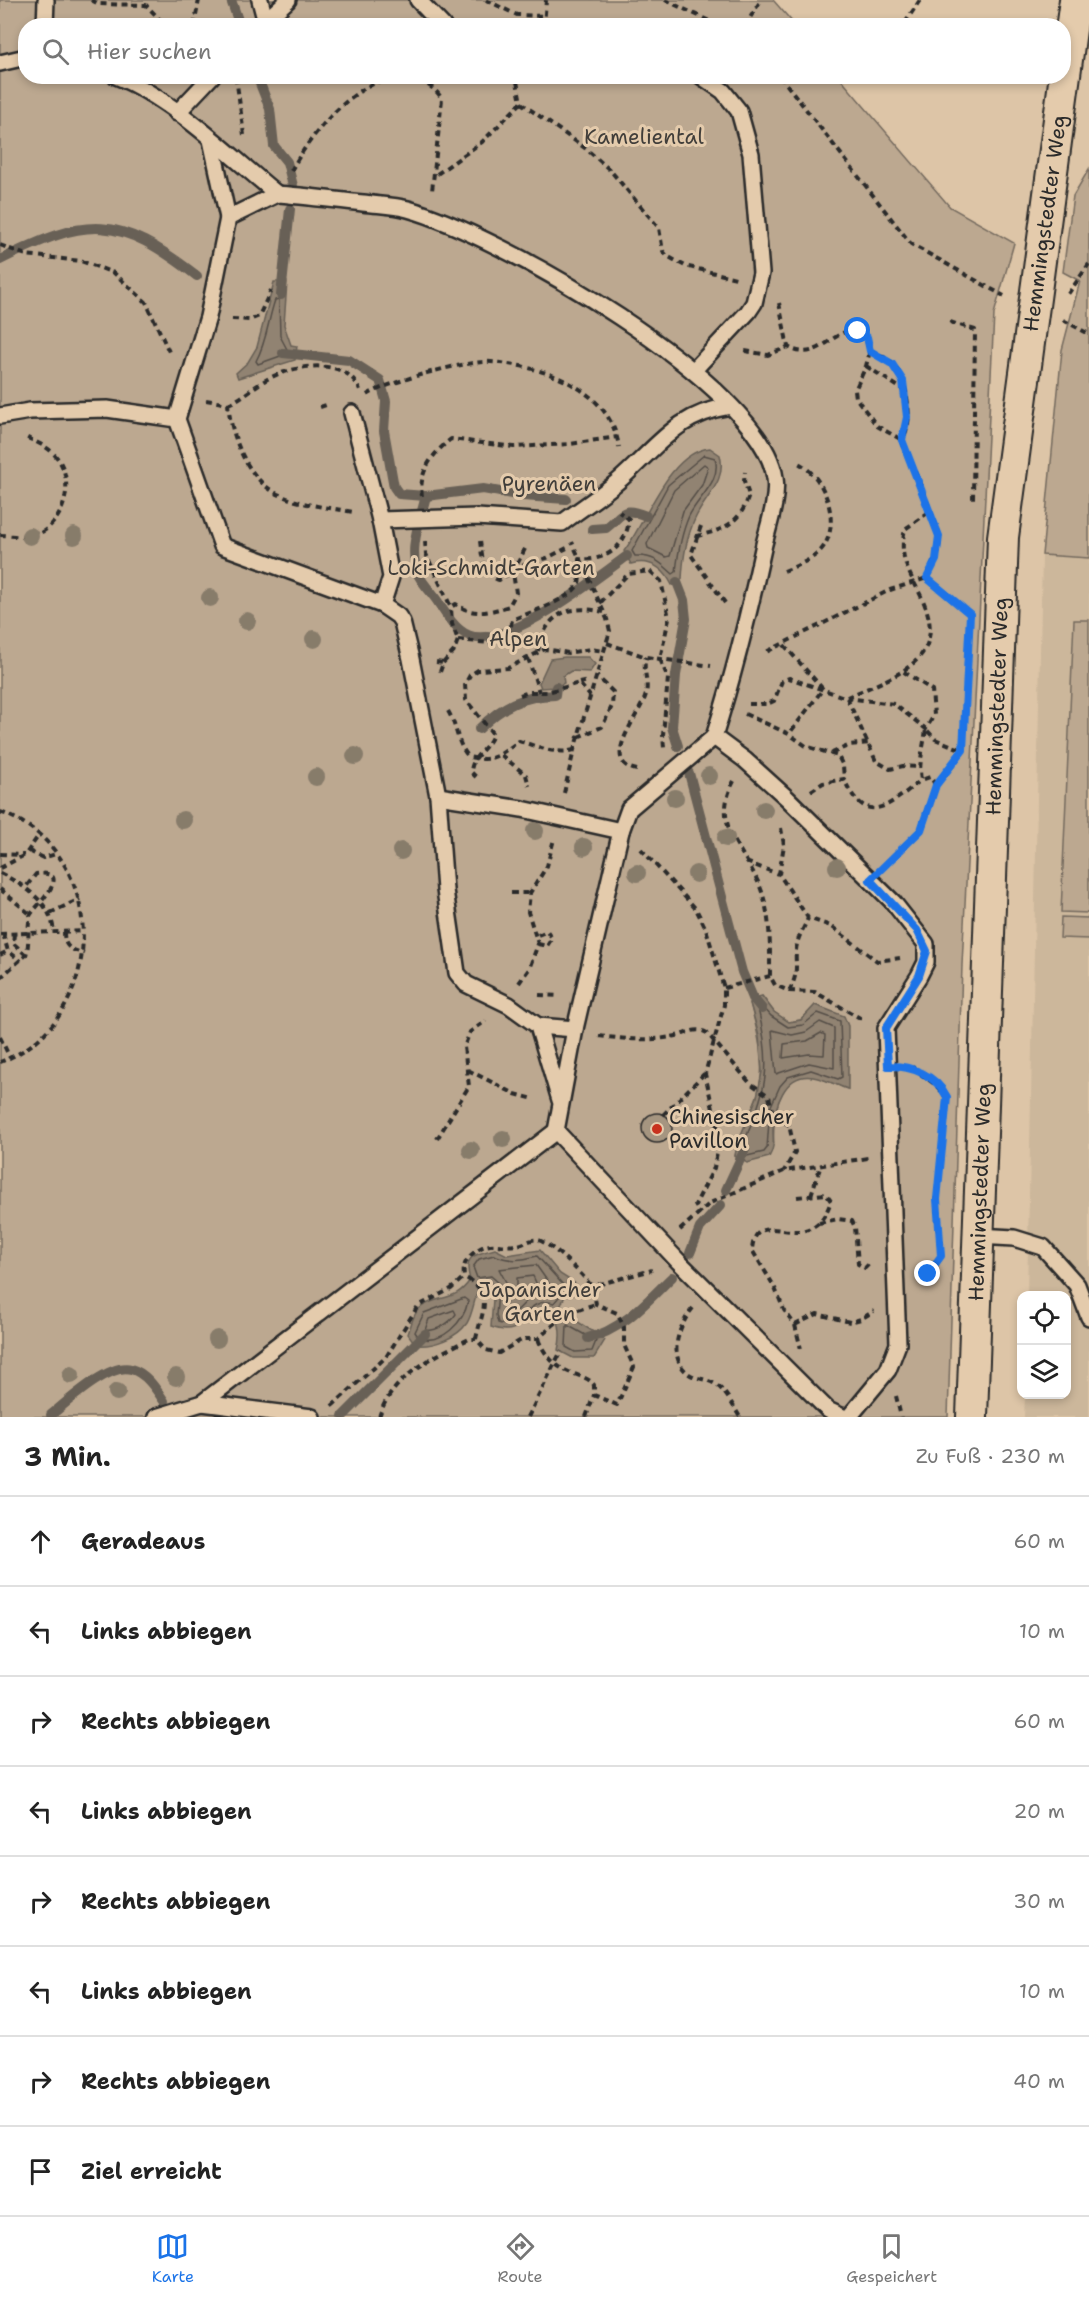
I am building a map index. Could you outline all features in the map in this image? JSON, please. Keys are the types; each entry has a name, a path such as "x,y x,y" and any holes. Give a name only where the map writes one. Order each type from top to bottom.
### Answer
{"street":[{"name":"Hemmingstedter Weg","path":"1071,30 1075,0"},
{"name":"Hemmingstedter Weg","path":"972,1417 1003,537 1064,84"}],"lane":[{"path":"45,18 46,0"},
{"path":"260,0 262,18"},
{"path":"268,18 288,0"},
{"path":"418,0 435,18"},
{"path":"0,63 18,59"},
{"path":"134,84 177,113 277,194"},
{"path":"177,113 204,84"},
{"path":"693,371 748,312 759,285 753,182 744,120 723,91 713,84"},
{"path":"211,140 228,218 208,317 177,419 222,546 382,605 394,612 402,622 438,796 445,890 457,973 466,984 509,1005 538,1026 575,1029"},
{"path":"156,1417 202,1403 556,1131 582,991 621,831 629,809 714,737 725,705 756,583 776,479 770,456 730,406 661,344 591,298 486,240 406,208 277,194 228,218"},
{"path":"380,520 477,517 562,523 623,477 671,429 692,416 730,406"},
{"path":"0,416 30,411 107,409 177,419"},
{"path":"352,413 380,520 391,577 382,605"},
{"path":"714,737 745,760 791,802 893,902 923,938 927,951 926,962 886,1028 898,1344 888,1370 849,1417"},
{"path":"438,796 621,831"},
{"path":"538,1026 561,1103"},
{"path":"556,1131 679,1262 828,1410 843,1417"},
{"path":"978,1236 1014,1238 1043,1247 1077,1285 1089,1317"},
{"path":"202,1403 312,1417"}],"path":[{"path":"91,0 99,4 146,5 158,18"},
{"path":"146,5 147,0"},
{"path":"196,18 199,0"},
{"path":"486,0 518,15 545,16 546,0"},
{"path":"665,0 703,18"},
{"path":"750,18 761,0"},
{"path":"908,18 920,0"},
{"path":"239,84 249,171"},
{"path":"294,166 320,128 343,103 375,84"},
{"path":"426,84 441,99 441,124 436,140 436,175 427,216"},
{"path":"517,84 521,103 585,147 610,170 659,228 666,256 685,266 759,285 777,297 783,314 788,347"},
{"path":"786,84 911,244 993,292 1011,299"},
{"path":"436,175 482,142 521,103"},
{"path":"0,245 26,255 81,261 114,273 146,302 155,316 172,359"},
{"path":"1066,298 1089,264"},
{"path":"208,317 250,320 259,316 270,290"},
{"path":"1055,315 1089,334"},
{"path":"950,322 975,330 974,510"},
{"path":"788,347 798,353 809,353 820,349 834,337 858,331 867,337 870,351 855,390 856,398 877,426 902,440"},
{"path":"726,336 739,349 756,354 768,355 788,347"},
{"path":"607,643 646,657 704,667 734,665 784,645 890,590 927,578 936,560 939,536 902,440 907,417 903,381 892,364 870,351"},
{"path":"372,392 460,365 490,362 527,369 568,382 588,394 610,416 617,437 623,477"},
{"path":"866,366 905,391"},
{"path":"185,395 228,404 278,374 316,367 337,368 349,372 356,380 363,397"},
{"path":"228,404 233,430 243,456 272,490 310,504 380,520"},
{"path":"0,535 37,535 60,513 66,496 65,477 54,454 17,433"},
{"path":"420,482 433,453 451,439 514,447 570,444 617,437"},
{"path":"696,537 719,532 738,518 749,495 744,481 746,468 770,456 794,461 808,471 830,506 830,530 825,543 814,556 756,583"},
{"path":"847,698 888,680 921,658 929,644 930,624 927,608 906,570 901,544 905,530 929,512"},
{"path":"458,640 490,643 509,637 512,620 539,610 576,587 580,578 579,559 595,560 619,544 628,533 629,519 625,516"},
{"path":"431,517 425,535 426,554 451,607 452,624 458,640 455,648 443,663 438,677"},
{"path":"701,526 691,555 723,601 747,615"},
{"path":"451,607 456,604 465,610 479,614 509,606 516,593 513,572 529,541"},
{"path":"484,564 493,578 499,580 573,544"},
{"path":"509,1005 519,983 529,969 538,944 530,918 528,903 530,893 547,866 574,750 610,631 604,612 581,562"},
{"path":"600,603 628,574 650,571 660,581 669,618 660,658 668,678 663,746 675,771"},
{"path":"927,578 970,614"},
{"path":"969,625 970,602"},
{"path":"538,651 545,627 568,609 604,612"},
{"path":"784,645 822,689"},
{"path":"473,758 491,742 494,734 466,700 465,684 470,675 478,670 508,668 545,649 574,653 590,649 605,651"},
{"path":"640,771 627,767 623,761 622,747 624,738 646,695 647,684 643,665 646,657"},
{"path":"528,658 538,692"},
{"path":"411,659 443,663"},
{"path":"901,670 932,690 934,715 926,729 919,767 921,780"},
{"path":"578,738 602,727 612,706 613,692 597,676"},
{"path":"725,705 767,704 774,701 785,678 847,698 894,704 935,739 963,750"},
{"path":"520,695 548,692 588,681"},
{"path":"579,683 591,696"},
{"path":"789,734 822,689"},
{"path":"847,698 876,761 890,769 903,766 919,767"},
{"path":"725,705 789,734 806,746 832,753 842,761 844,780 857,803 873,810 885,808 921,780 930,777 934,779 936,785"},
{"path":"446,708 457,725 457,740 460,746 473,758 485,761 501,755 517,742 522,741 535,747 563,753 574,750"},
{"path":"870,880 921,830 936,785 963,750 964,738"},
{"path":"832,753 850,746 868,743"},
{"path":"501,755 526,776"},
{"path":"745,760 731,786 724,809 728,827 761,890 770,924 770,976 775,985 789,991 815,992 865,1020 863,1030"},
{"path":"779,874 784,845 781,813 791,802 823,783 844,780"},
{"path":"0,812 11,816 39,835 56,854 80,899 84,932 84,953 71,992 58,1018 30,1046 0,1062"},
{"path":"621,831 655,862 696,909 706,930 724,988 723,1005 714,1042 708,1054 705,1074 717,1126 717,1152 714,1168 695,1205 700,1214"},
{"path":"0,868 27,853 39,835"},
{"path":"0,854 27,853 43,858 56,854"},
{"path":"745,862 779,874 808,918 831,926 877,961 901,958 926,962"},
{"path":"0,873 41,901 50,913 54,932"},
{"path":"0,978 26,955 30,933 30,914 52,890 50,877 44,873 36,874 25,888"},
{"path":"0,889 30,914"},
{"path":"511,893 530,893"},
{"path":"50,913 80,899"},
{"path":"789,991 798,965 796,946 808,918"},
{"path":"537,935 547,931 552,938 547,946 538,944"},
{"path":"64,932 64,942 84,953"},
{"path":"21,961 8,951 2,934 84,932"},
{"path":"14,934 13,943 26,955"},
{"path":"0,955 8,951"},
{"path":"724,988 770,976"},
{"path":"519,983 522,988"},
{"path":"529,994 550,997 582,991"},
{"path":"437,1139 469,1086 468,1070 463,1056 464,1047 470,1032 483,1024"},
{"path":"575,1029 624,1039 678,1036 697,1029 707,1033 750,1083 769,1096 773,1115 789,1125 795,1152 784,1171"},
{"path":"0,1037 10,1058"},
{"path":"888,1066 913,1068 936,1085 947,1097 937,1199 941,1256 915,1288 897,1299"},
{"path":"468,1070 516,1094 561,1103"},
{"path":"663,1114 705,1074"},
{"path":"662,1244 700,1214 710,1203 784,1171 870,1157"},
{"path":"810,1195 821,1165"},
{"path":"797,1197 826,1194 830,1199 828,1208 819,1222"},
{"path":"784,1310 774,1286 753,1254 753,1242 759,1232 769,1228 802,1233 819,1222 838,1219 852,1221 855,1227 858,1264 865,1268 895,1221"},
{"path":"327,1411 386,1357 418,1306 451,1289 464,1277 464,1264 485,1245 520,1245 534,1239 545,1242 591,1286 596,1304"},
{"path":"578,1290 679,1262"},
{"path":"464,1277 479,1288 484,1295 482,1319 476,1339"},
{"path":"379,1417 384,1404 397,1387 429,1359 469,1339 476,1339 486,1350 499,1353 523,1339 538,1339 557,1320 574,1310 596,1304 617,1313 624,1327 624,1345 634,1368 617,1405 594,1395"},
{"path":"795,1325 817,1314 850,1322 877,1310 897,1320"},
{"path":"678,1336 676,1355 683,1368 694,1377 714,1383 740,1417"},
{"path":"538,1339 547,1358 554,1364 594,1385 594,1395 586,1417"},
{"path":"528,1417 561,1351"}],"shaded area":[{"path":"1042,555 1089,558 1089,1417 1024,1417 1025,1399 1071,1399 1071,1291 1027,1291"}],"green space":[{"name":"Loki-Schmidt-Garten","path":"0,0 773,0 789,18 18,18 18,84 845,84 950,207 1014,243 994,314 962,965 948,1417 0,1417","holes":["762,996 774,1012 789,1022 800,1020 809,1013 847,1089 812,1076 791,1081 776,1111 774,1144 740,1160 735,1156 760,1087 761,1075 760,1051 750,1003"]},
{"path":"1089,169 1089,558 1042,555 1062,350 1080,281 1063,272 1073,196"},
{"path":"1074,620 1089,620 1089,913 1061,912"},
{"path":"1061,917 1089,918 1089,939 1060,938"}],"water":[{"path":"274,282 287,282 284,325 291,345 297,346 295,360 238,378 236,373 248,362 257,347"},
{"path":"710,448 720,455 718,481 699,511 689,533 682,579 672,585 664,573 655,566 644,563 631,564 624,551 670,475 695,452"},
{"path":"588,657 595,664 590,672 571,671 563,676 564,683 556,687 541,688 539,683 550,659"},
{"path":"762,996 774,1012 789,1022 801,1020 815,1005 844,1016 848,1026 848,1089 813,1077 795,1080 782,1093 778,1102 773,1130 773,1147 769,1157 747,1163 735,1156 737,1144 757,1097 762,1072 759,1036 750,1003 753,998"},
{"path":"495,1249 507,1255 540,1250 560,1274 576,1284 578,1290 574,1295 565,1296 561,1305 576,1320 605,1340 594,1358 573,1358 558,1350 559,1326 555,1315 546,1307 510,1330 491,1327 494,1285 489,1282 479,1288 469,1319 463,1328 437,1343 416,1345 408,1334 418,1310 433,1301 458,1292 470,1280 468,1265 472,1257"}],"building":[{"name":"Chinesischer Pavillon","path":"657,1113 668,1117 672,1128 668,1139 657,1143 646,1139 642,1128 646,1117"}],"waterway":[{"path":"231,0 237,18"},
{"path":"260,84 270,109 274,146 287,162 293,186"},
{"path":"281,295 290,209"},
{"path":"0,260 57,235 80,229 102,228 123,232 145,241 197,276"},
{"path":"283,353 349,360 380,380 386,401 384,431 394,487 399,494 426,496 483,489 523,496 566,499"},
{"path":"426,496 414,546 419,576 451,621 468,635 484,637 527,623 573,595 627,556"},
{"path":"592,529 606,528 620,515 627,512 646,516"},
{"path":"677,582 684,600 686,619 676,675 672,727 678,746"},
{"path":"479,729 496,714 514,703 533,697 555,695 556,687"},
{"path":"689,773 742,972 753,998 762,1009"},
{"path":"726,1190 745,1149"},
{"path":"690,1253 700,1228 721,1205"},
{"path":"588,1338 623,1322 672,1277"},
{"path":"343,1416 425,1334"},
{"path":"51,1415 101,1377 122,1368 141,1374 164,1401"}],"place":[{"name":"Chinesischer Pavillon","path":"657,1129"}],"route":[{"path":"858,331 867,337 870,351 884,357 892,364 903,381 907,417 902,440 939,536 939,550 927,578 970,614 963,750 936,785 921,830 870,880 893,902 926,944 926,962 886,1028 888,1066 905,1065 913,1068 936,1085 947,1097 947,1115 940,1149 937,1199 941,1256 928,1274"}],"park label":[{"name":"Kameliental","path":"644,137"},
{"name":"Pyrenäen","path":"549,484"},
{"name":"Alpen","path":"518,639"},
{"name":"Japanischer Garten","path":"540,1302"}]}
